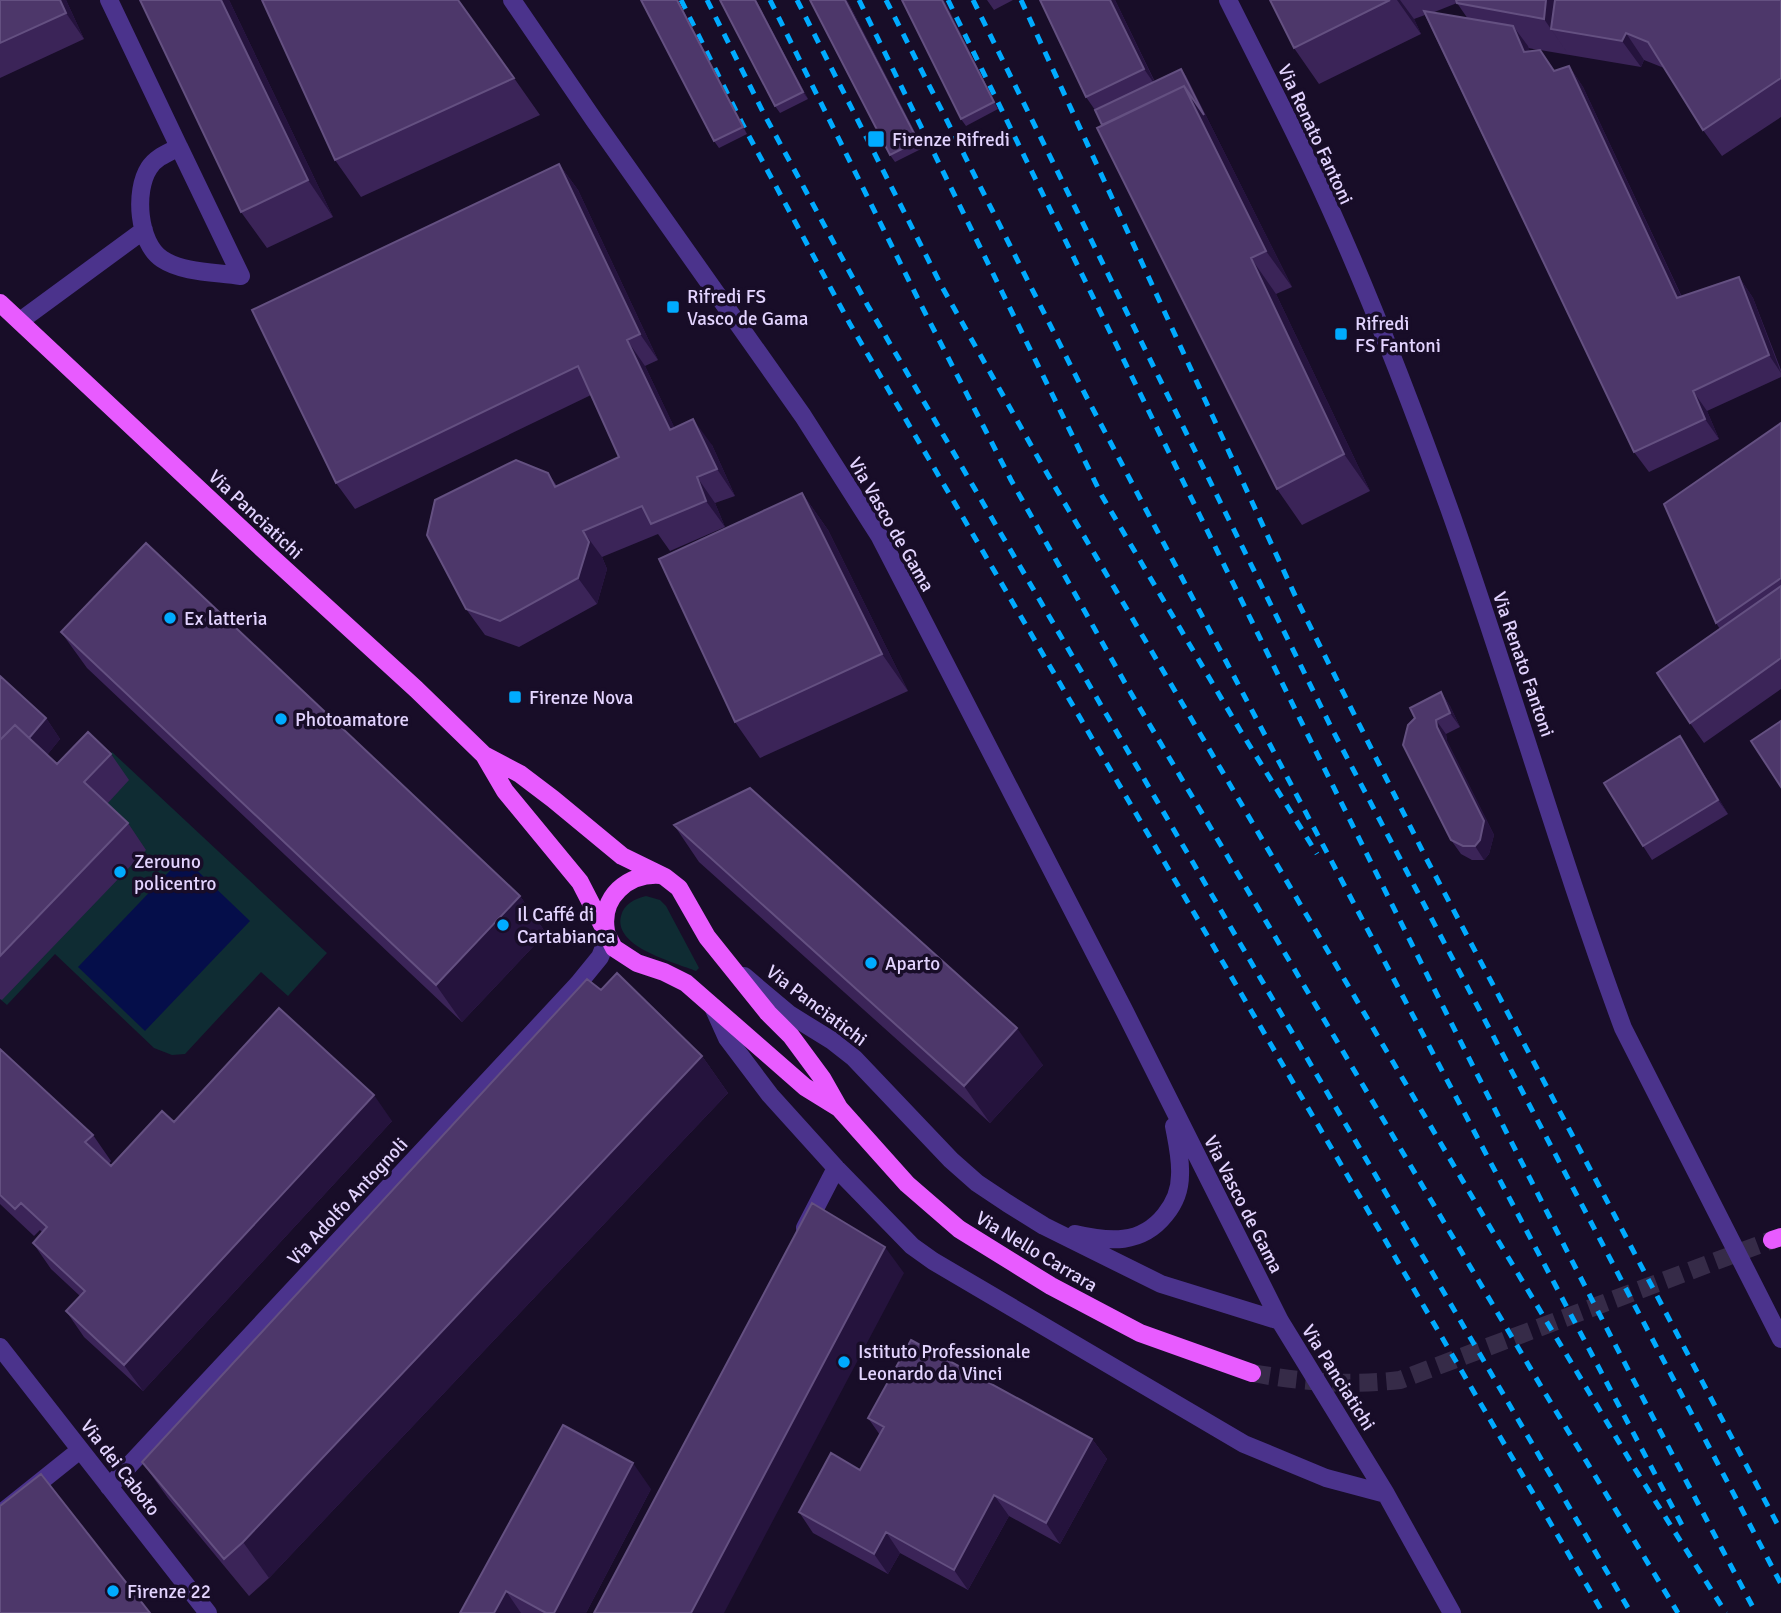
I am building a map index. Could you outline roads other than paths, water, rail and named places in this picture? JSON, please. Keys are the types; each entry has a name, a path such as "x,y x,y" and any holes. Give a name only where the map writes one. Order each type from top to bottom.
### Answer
{"main road":[{"name":"Via Panciatichi","path":"0,303 484,755 505,790 580,882 614,948 629,959 675,976 712,1004"},
{"name":"Via Panciatichi","path":"484,755 520,774 622,856 665,877 685,895 719,955"},
{"path":"608,937 604,919 617,891 634,878 649,875 665,877"},
{"name":"Via Nello Carrara","path":"719,955 791,1037 822,1078 839,1108 894,1171 959,1229 1051,1286 1140,1334 1252,1373"},
{"name":"Via Nello Carrara","path":"712,1004 805,1087 839,1108"}],"street":[{"path":"109,0 241,276 169,263 159,257 149,245 141,213 143,178 160,156 179,147"},
{"name":"Via Vasco de Gama","path":"512,0 803,416 880,537 1125,1012 1280,1321"},
{"name":"Via Renato Fantoni","path":"1228,0 1312,170 1376,317 1413,412 1499,653 1603,975 1623,1028 1781,1339"},
{"path":"20,321 144,230"},
{"name":"Via Adolfo Antognoli","path":"109,1487 578,984 600,957 608,937"},
{"name":"Via Panciatichi","path":"719,955 789,1014 854,1058 951,1160 977,1183 1044,1226 1161,1284 1280,1321 1386,1494"},
{"name":"Via Panciatichi","path":"712,1004 727,1038 756,1077 836,1168 912,1246 933,1261 1244,1444 1326,1478 1386,1494"},
{"name":"Via Vasco de Gama","path":"1044,1226 1110,1240 1137,1237 1151,1230 1168,1212 1179,1188 1180,1160 1171,1107"},
{"path":"795,1246 836,1168"},
{"name":"Via dei Caboto","path":"0,1347 208,1613"},
{"path":"0,1514 80,1450"},
{"path":"1386,1494 1452,1613"}],"tunnel":[{"path":"1252,1373 1326,1382 1400,1380 1772,1240"}],"railway":[{"path":"681,0 743,125 850,324 1603,1613"},
{"path":"707,0 763,112 868,306 1631,1613"},
{"path":"770,0 1011,480 1125,683 1678,1613"},
{"path":"797,0 941,285 1041,463 1484,1217 1635,1469 1726,1613"},
{"path":"859,0 1102,496 1240,730 1317,854"},
{"path":"886,0 1086,396 1684,1529"},
{"path":"948,0 1446,1012 1547,1213 1756,1613"},
{"path":"973,0 1333,731 1781,1584"},
{"path":"1021,0 1299,604 1425,856 1781,1531"}],"place":[{"name":"Firenze Rifredi","path":"876,139"},
{"name":"Rifredi FS Vasco de Gama","path":"673,307"},
{"name":"Rifredi FS Fantoni","path":"1341,334"},
{"name":"Ex latteria","path":"170,618"},
{"name":"Firenze Nova","path":"515,697"},
{"name":"Photoamatore","path":"281,719"},
{"name":"Zerouno policentro","path":"120,872"},
{"name":"Il Caffé di Cartabianca","path":"503,925"},
{"name":"Aparto","path":"871,963"},
{"name":"Istituto Professionale Leonardo da Vinci","path":"844,1362"},
{"name":"Firenze 22","path":"113,1591"}]}
